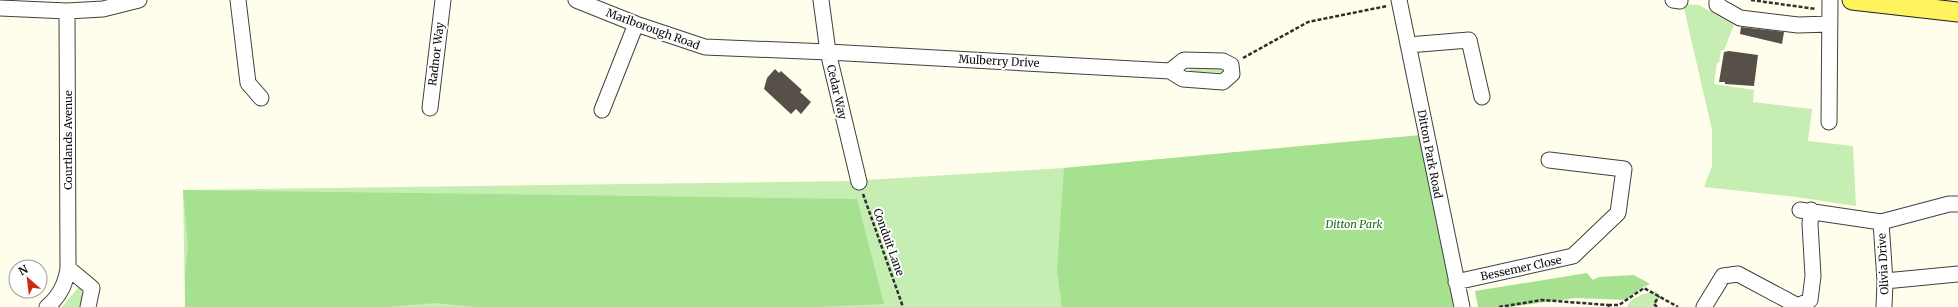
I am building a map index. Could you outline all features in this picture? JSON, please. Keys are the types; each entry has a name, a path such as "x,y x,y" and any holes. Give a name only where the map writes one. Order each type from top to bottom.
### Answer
{"main road":[{"path":"1852,0 1958,12"}],"street":[{"path":"0,8 68,11 103,9 139,0"},
{"path":"238,0 248,83 260,98"},
{"name":"Radnor Way","path":"430,108 443,0"},
{"name":"Marlborough Road","path":"576,0 636,24 705,47 828,52"},
{"name":"Cedar Way","path":"821,0 828,52 859,182"},
{"path":"1718,0 1717,5 1740,18 1798,24 1830,24"},
{"path":"1829,122 1830,0"},
{"name":"Ditton Park Road","path":"1399,2 1462,307"},
{"name":"Courtlands Avenue","path":"47,307 52,303 66,281 68,268 68,11"},
{"path":"602,110 636,24"},
{"path":"1408,45 1469,40 1482,97"},
{"name":"Mulberry Drive","path":"828,52 1170,71 1183,79 1223,82 1232,74 1230,65"},
{"path":"1170,71 1184,60 1223,61 1230,65"},
{"name":"Bessemer Close","path":"1456,282 1573,256 1618,213 1624,170 1549,160"},
{"path":"1704,307 1723,276 1738,274 1798,306 1810,300 1813,276 1810,224 1805,210 1881,222 1949,204 1958,204"},
{"name":"Olivia Drive","path":"1881,222 1885,281 1884,307"},
{"path":"68,268 92,288 88,307"},
{"path":"1885,281 1958,274"}],"path":[{"path":"1230,65 1308,22 1399,2"},
{"name":"Conduit Lane","path":"859,182 903,307"},
{"path":"1499,307 1542,300 1608,306 1619,305 1644,288 1678,307"},
{"path":"1657,307 1654,304 1659,296"}],"green space":[{"path":"1683,4 1699,5 1734,25 1724,50 1721,50 1719,63 1717,63 1714,84 1754,90 1753,102 1812,109 1808,141 1853,146 1856,206 1796,197 1704,187 1712,166 1712,130"},
{"path":"1190,65 1226,66 1226,73 1190,72"},
{"name":"Ditton Park","path":"1422,135 1456,307 185,307 183,190 849,181 1064,168"},
{"path":"1422,135 1456,307 1062,307 1057,271 1064,168"},
{"path":"183,190 857,199 884,304 820,307 476,307 435,303 389,307 185,307 185,271 188,248"},
{"path":"1587,273 1593,280 1599,277 1634,275 1650,284 1641,288 1626,300 1576,298 1510,307 1478,307 1475,291"},
{"path":"81,284 91,300 89,307 62,307"},
{"path":"1656,291 1660,297 1655,307 1627,307 1635,298 1643,294"}],"building":[{"path":"1741,27 1784,32 1782,44 1740,34"},
{"path":"1729,51 1758,55 1754,86 1725,84 1725,82 1719,82 1724,52"},
{"path":"775,69 779,73 781,71 802,90 800,92 811,102 801,114 796,109 791,114 764,89 767,78"}]}
